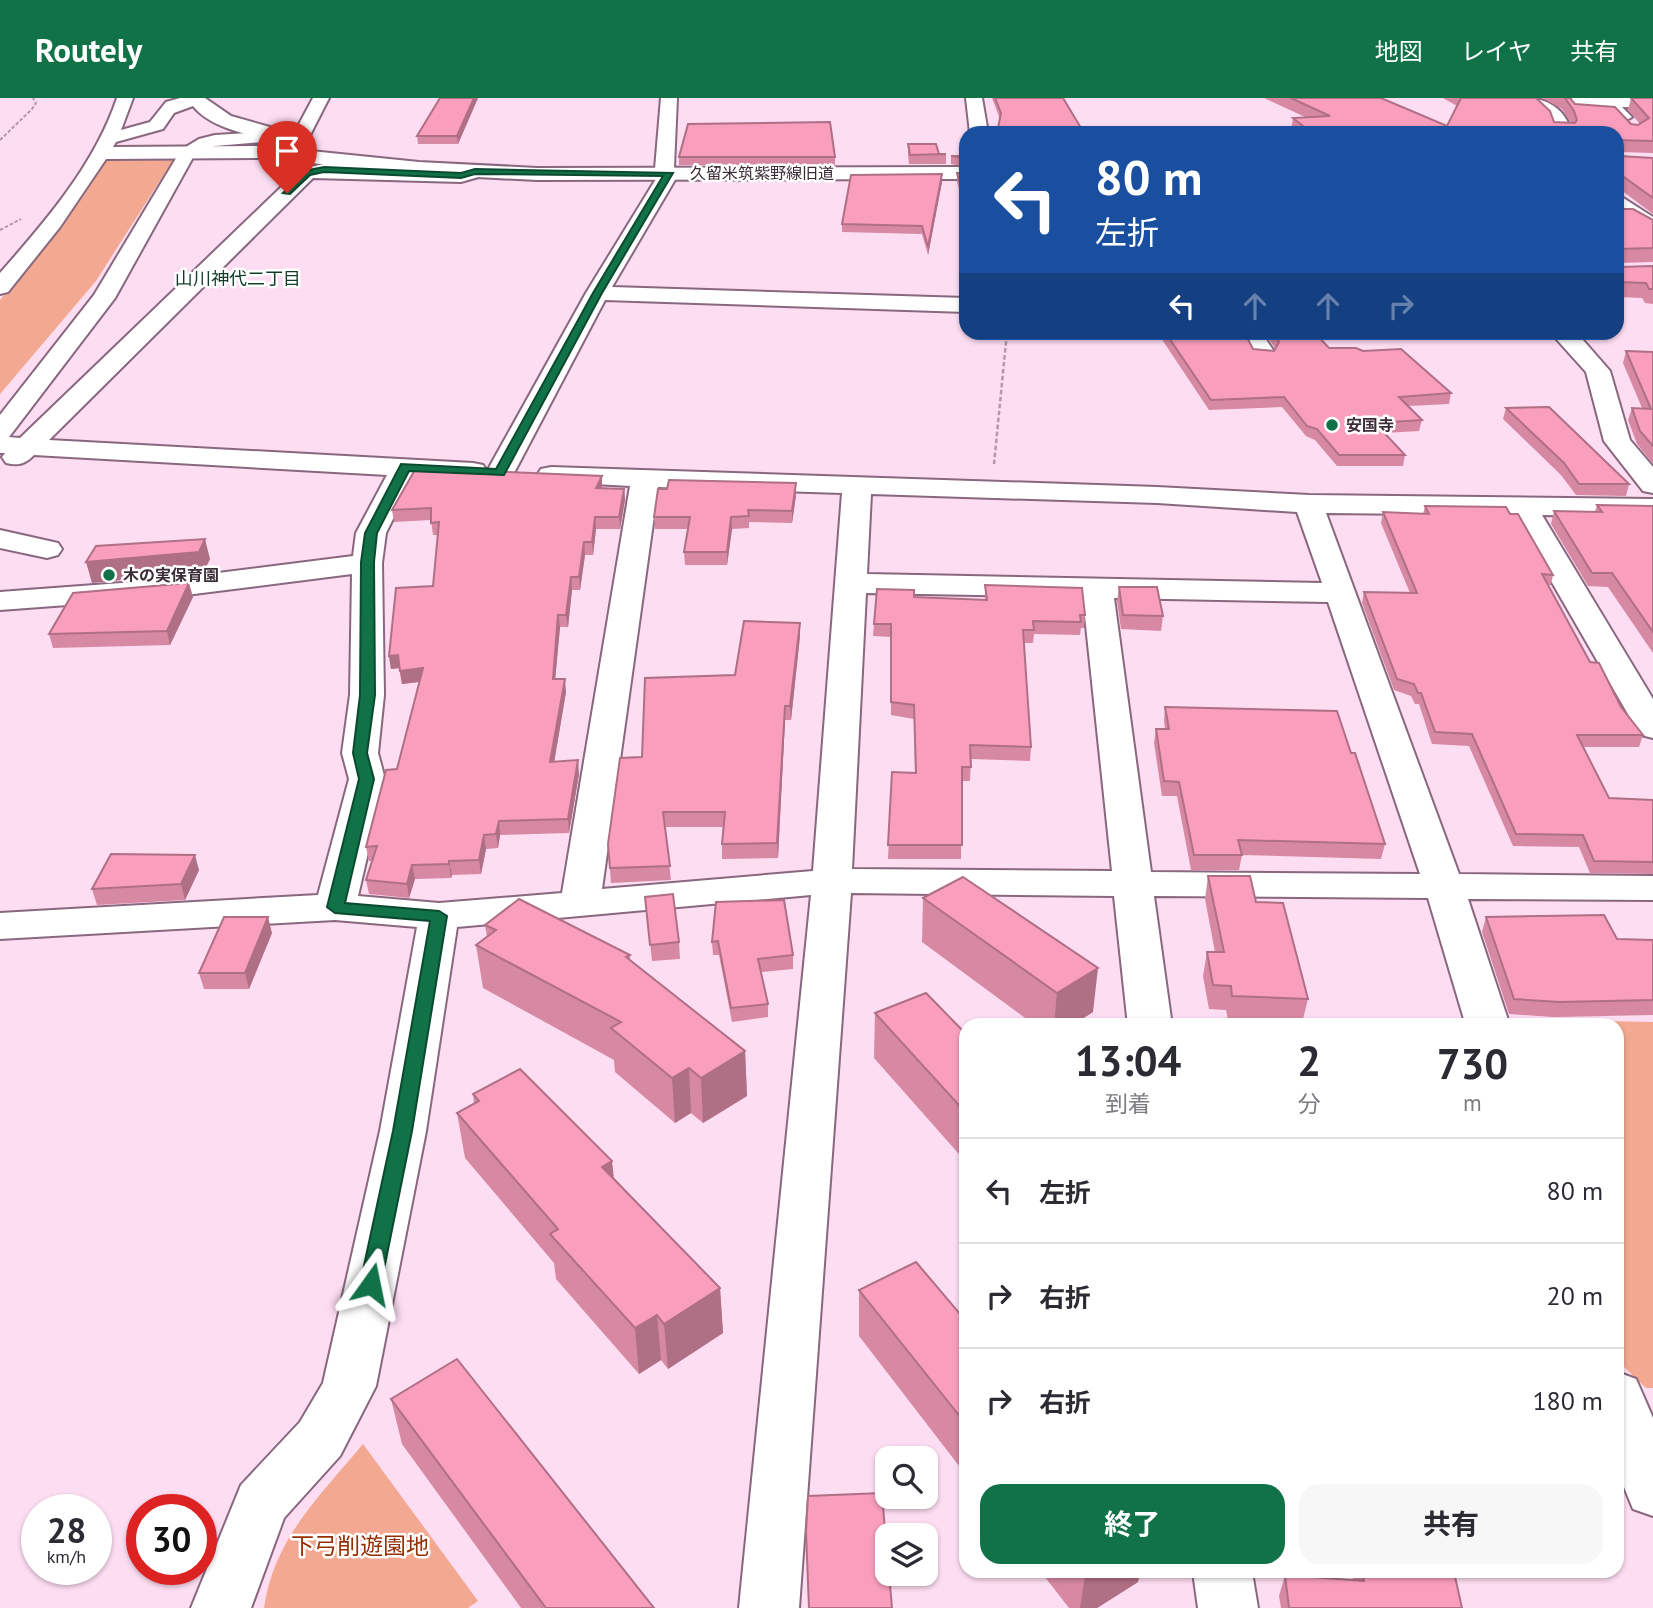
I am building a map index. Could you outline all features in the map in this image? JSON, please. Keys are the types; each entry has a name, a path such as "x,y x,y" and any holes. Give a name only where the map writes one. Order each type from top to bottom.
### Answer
{"street":[{"path":"0,287 70,198 122,116 125,98"},
{"path":"0,432 104,298 192,150 209,142 290,139 321,98"},
{"path":"500,473 597,293 669,173 664,169 669,98"},
{"path":"974,98 978,126"},
{"path":"1532,98 1545,106 1560,126"},
{"path":"104,145 157,125 164,110 170,105 197,99"},
{"name":"久留米筑紫野線旧道","path":"197,99 203,108 224,119 290,139 408,161 456,164 475,172"},
{"path":"1624,130 1634,130 1618,111 1578,109 1577,99 1653,103"},
{"name":"久留米筑紫野線旧道","path":"104,145 262,152 475,172 959,173"},
{"path":"0,472 307,173 324,170 461,176 475,172"},
{"path":"1624,205 1653,227"},
{"path":"597,293 959,305"},
{"path":"1255,340 1263,353"},
{"path":"1570,340 1598,372 1617,441 1653,485"},
{"path":"0,445 645,479 992,489 1309,504 1653,508"},
{"path":"335,907 367,779 360,753 368,695 368,562 371,533 405,467"},
{"path":"580,903 645,479"},
{"path":"769,1608 832,881 857,485"},
{"path":"1309,504 1443,884 1485,1018"},
{"path":"1521,506 1653,728"},
{"path":"0,539 47,549"},
{"path":"0,601 162,589 368,562"},
{"path":"852,583 1342,593"},
{"path":"1097,587 1149,1018"},
{"path":"0,926 335,907 439,916 832,881 1443,884 1653,888"},
{"path":"222,1608 261,1503 320,1439 349,1386 403,1131 439,916"},
{"path":"1630,1400 1653,1492"},
{"path":"1224,1578 1228,1608"}],"path":[{"path":"0,140 32,109 36,103 33,98"},
{"path":"992,489 1006,340"}],"green space":[{"path":"177,154 96,281 0,394 0,300 80,200 102,159"},
{"path":"1624,1021 1653,1022 1653,1388 1646,1388 1624,1367"},
{"name":"下弓削遊園地","path":"363,1444 478,1601 468,1608 264,1608 269,1583 288,1539 315,1500"}],"building":[{"path":"440,98 474,98 457,136 417,136"},
{"path":"995,98 1063,98 1080,126 998,126 1001,113"},
{"path":"1291,98 1381,98 1447,126 1303,126 1293,118 1330,116"},
{"path":"1461,98 1536,98 1550,111 1554,122 1575,123 1577,120 1574,111 1565,98 1570,98 1575,104 1615,107 1631,124 1638,125 1649,118 1631,98 1653,98 1653,141 1624,140 1624,126 1447,126"},
{"path":"830,122 835,157 679,157 688,124"},
{"path":"908,144 936,144 939,154 946,154 910,155"},
{"path":"1624,156 1653,158 1653,198 1624,177"},
{"path":"942,174 928,247 922,226 842,224 851,175"},
{"path":"1624,209 1633,209 1653,220 1653,248 1624,249"},
{"path":"1653,266 1653,289 1649,289 1646,283 1624,282 1624,267"},
{"path":"1170,340 1248,340 1253,349 1274,351 1278,340 1322,340 1329,348 1356,348 1363,351 1401,349 1451,393 1399,397 1422,420 1375,423 1405,455 1339,455 1317,429 1307,426 1284,397 1211,400"},
{"path":"1626,351 1653,352 1653,446 1640,431 1632,408 1651,409"},
{"path":"1549,407 1629,484 1579,484 1564,463 1506,408"},
{"path":"416,468 602,476 596,488 624,489 619,517 595,517 592,542 584,542 579,577 571,577 566,615 558,615 553,679 565,679 550,762 578,760 568,819 499,821 496,834 484,835 479,860 412,865 407,884 366,880 377,846 366,847 386,770 397,769 423,668 400,671 398,655 389,656 396,588 433,586 439,522 431,523 431,508 392,510"},
{"path":"669,480 796,483 792,511 748,510 749,516 731,517 727,552 684,552 690,517 654,517 658,489 667,489"},
{"path":"1597,505 1653,506 1653,632 1612,573 1592,573 1554,511 1602,512"},
{"path":"1425,506 1506,507 1510,514 1518,514 1553,575 1542,574 1590,662 1599,663 1621,707 1643,735 1577,735 1609,798 1653,800 1653,862 1594,861 1583,835 1516,834 1472,734 1435,732 1421,693 1418,693 1414,684 1397,679 1364,592 1417,593 1383,512 1429,514"},
{"path":"205,539 199,552 86,562 96,546"},
{"path":"189,583 167,631 49,634 73,593"},
{"path":"985,585 1082,588 1085,615 1080,615 1081,622 1033,621 1034,630 1023,630 1031,747 970,745 971,767 962,767 962,845 888,845 892,772 916,773 914,705 891,702 891,624 874,624 877,589 914,590 914,597 987,600"},
{"path":"1119,587 1157,587 1163,616 1123,615"},
{"path":"744,621 800,623 790,706 785,706 777,843 722,844 725,812 663,812 670,866 610,868 608,844 620,758 642,757 645,678 735,675"},
{"path":"1165,707 1337,711 1351,753 1355,753 1385,844 1238,840 1242,855 1194,855 1179,782 1164,781 1156,729 1169,729"},
{"path":"111,854 195,855 181,884 92,889"},
{"path":"1208,876 1250,876 1256,902 1283,903 1308,999 1232,996 1231,986 1213,985 1207,952 1224,952"},
{"path":"963,877 1098,968 1057,993 923,898"},
{"path":"673,894 679,942 650,945 645,897"},
{"path":"519,899 630,955 626,957 745,1051 701,1078 689,1068 672,1078 611,1028 621,1022 476,945 496,930 485,925"},
{"path":"784,900 793,955 758,959 768,1004 731,1008 718,941 712,942 716,902"},
{"path":"1604,915 1617,939 1653,940 1653,1000 1559,1002 1514,999 1486,917"},
{"path":"224,917 268,917 245,973 199,973"},
{"path":"926,993 959,1027 959,1105 875,1013"},
{"path":"520,1069 612,1161 602,1167 720,1288 664,1324 657,1315 635,1328 550,1234 558,1229 457,1113 479,1101 473,1094"},
{"path":"916,1262 959,1313 959,1415 859,1290"},
{"path":"457,1359 654,1608 546,1608 391,1399"},
{"path":"875,1493 875,1509 883,1509 884,1523 875,1523 875,1586 890,1586 892,1608 809,1608 806,1532 808,1496"},
{"path":"1285,1578 1364,1581 1363,1578 1455,1578 1462,1608 1289,1608"}],"place":[{"name":"安国寺","path":"1332,425"},
{"name":"木の実保育園","path":"109,575"}],"district":[{"name":"山川神代二丁目","path":"238,278"}],"route":[{"path":"287,193 307,173 324,170 461,176 475,172 669,173 597,293 500,473 405,467 371,533 368,562 368,695 360,753 367,779 335,907 439,916 403,1131 371,1284"}]}
